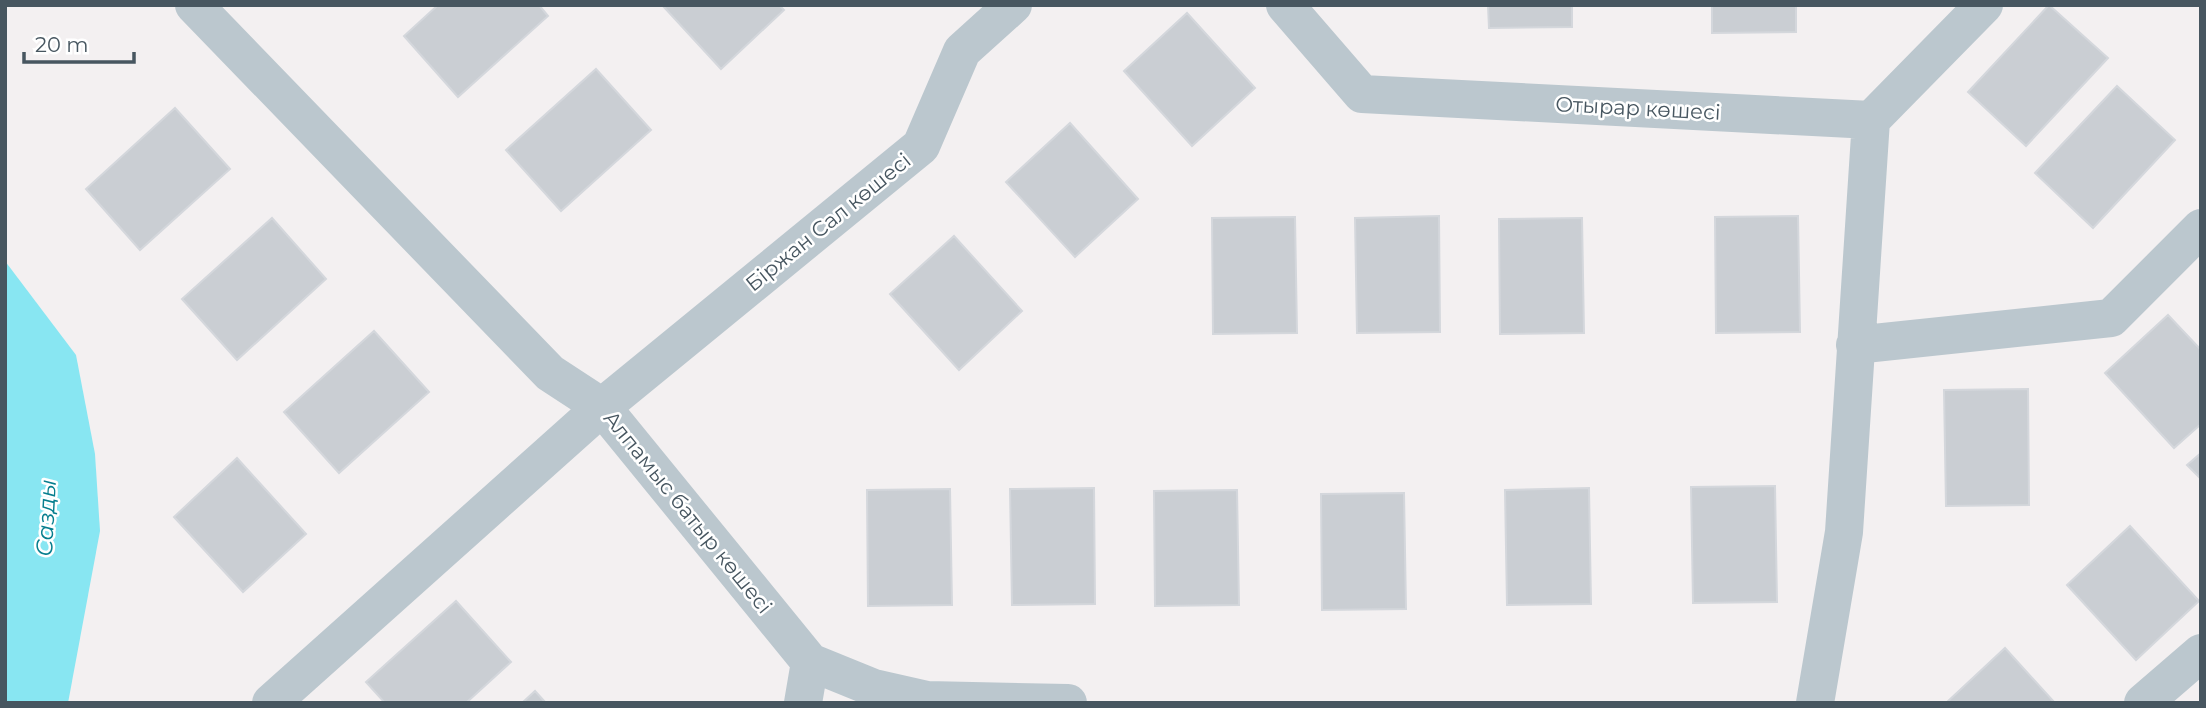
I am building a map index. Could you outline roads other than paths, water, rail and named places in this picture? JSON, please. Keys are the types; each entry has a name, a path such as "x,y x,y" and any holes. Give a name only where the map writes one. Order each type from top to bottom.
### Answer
{"street":[{"name":"Алпамыс батыр көшесі","path":"194,5 550,373 602,407 810,662 874,688 927,700 1068,703"},
{"name":"Біржан Сал көшесі","path":"271,703 602,407 921,145 962,51 1013,5"},
{"name":"Отырар көшесі","path":"1285,5 1362,94 1871,120"},
{"path":"1815,703 1844,532 1871,120 1984,5"},
{"path":"1855,345 2112,318 2201,228"},
{"path":"2143,703 2201,653"},
{"path":"803,703 810,662"}],"water":[{"name":"Сазды","path":"5,261 76,355 95,454 100,531 68,703 5,703"}]}
